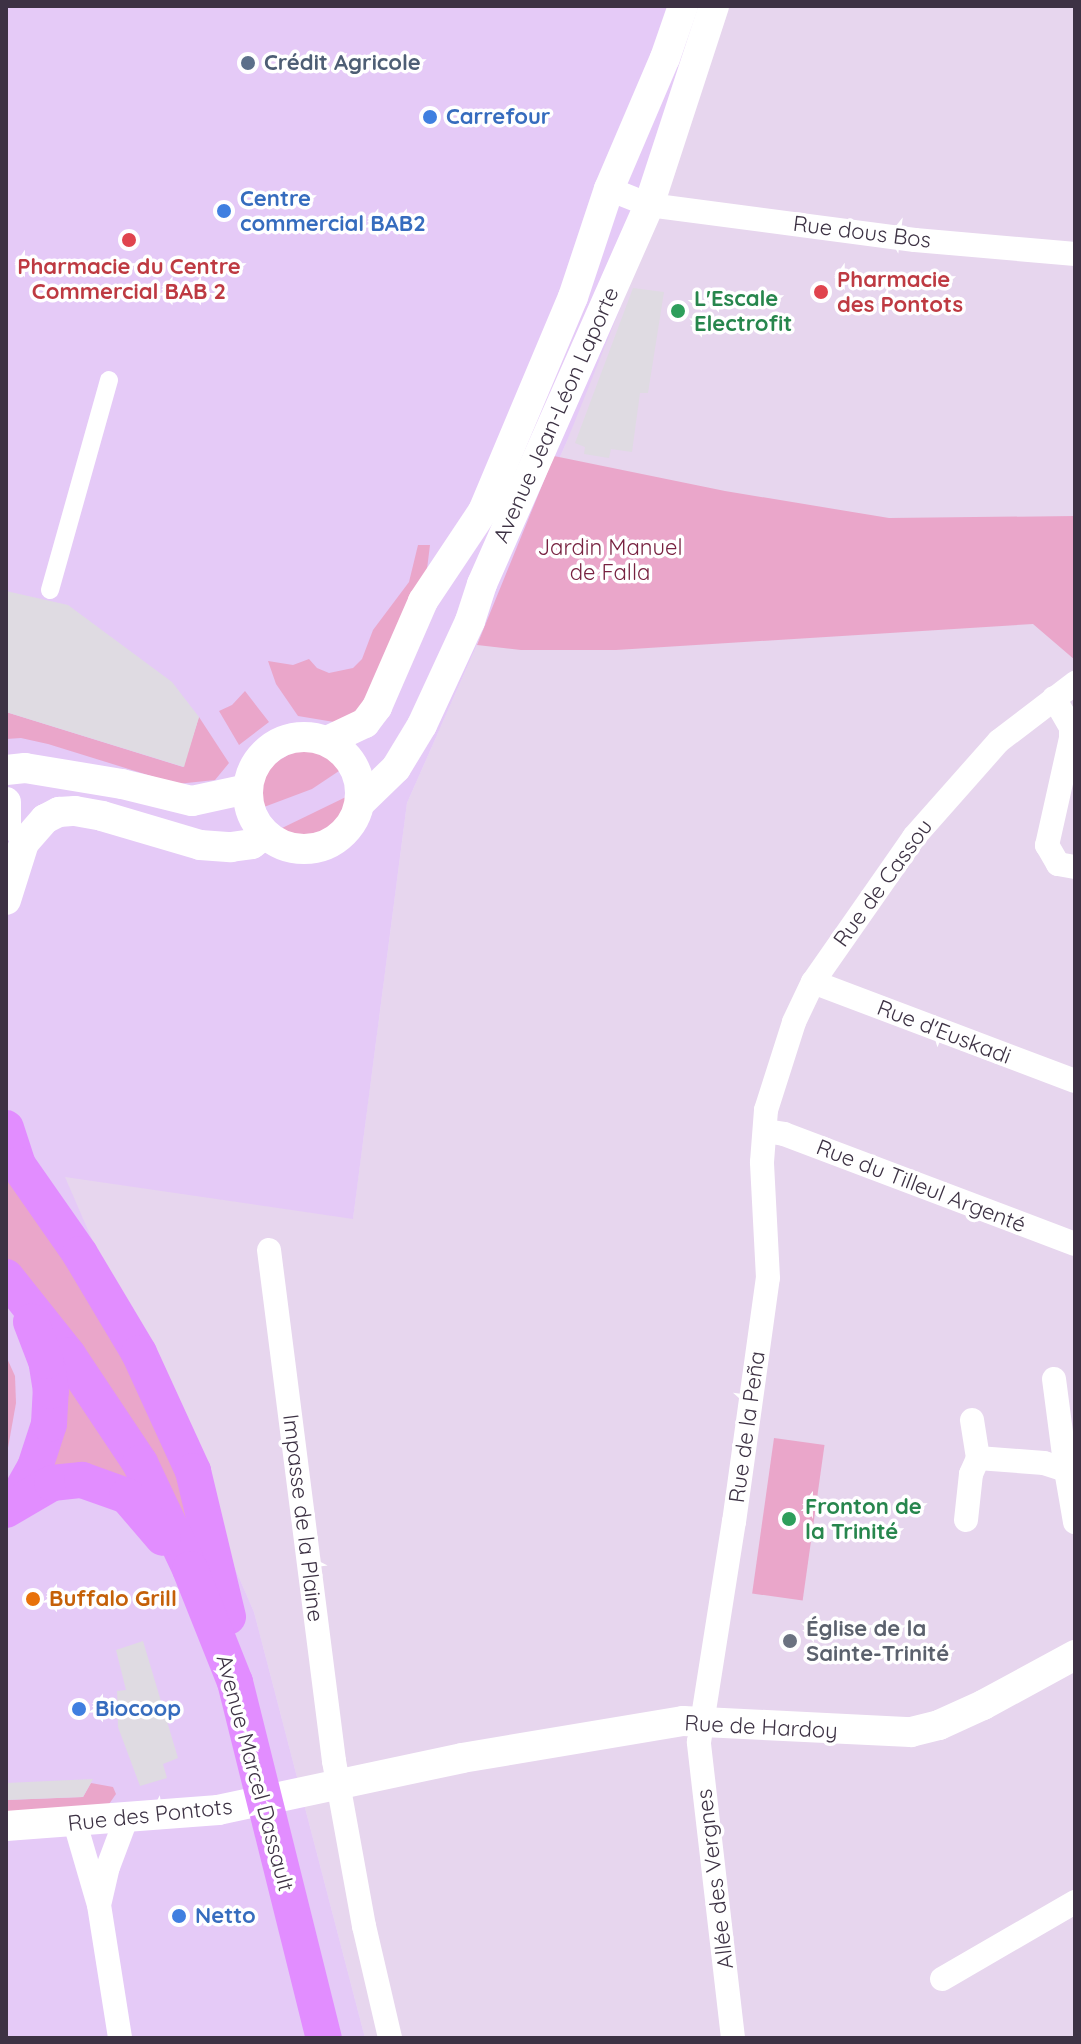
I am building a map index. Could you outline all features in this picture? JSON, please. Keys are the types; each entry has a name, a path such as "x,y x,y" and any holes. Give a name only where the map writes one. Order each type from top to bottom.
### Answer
{"main road":[{"path":"6,1128 18,1165 80,1254 139,1353 193,1471 228,1613 235,1682"},
{"path":"10,1507 44,1448 51,1391 46,1361 12,1284"},
{"name":"Avenue Marcel Dassault","path":"12,1284 68,1355 140,1463 190,1569 235,1682 324,2038"},
{"path":"10,1507 52,1483 82,1480 101,1484 127,1496 190,1569"}],"street":[{"name":"Avenue Jean-Léon Laporte","path":"327,741 365,723 377,707 423,601 483,511 573,297 609,189 665,58 683,6"},
{"name":"Avenue Jean-Léon Laporte","path":"360,803 396,768 422,725 649,205 714,6"},
{"name":"Rue dous Bos","path":"609,189 649,205 915,240 1075,254"},
{"path":"50,590 109,380"},
{"name":"Rue de Cassou","path":"766,1131 766,1110 781,1059 813,982 914,837 972,768 1075,683"},
{"path":"1054,698 1071,727 1071,738 1047,833 1047,845 1058,864 1075,867"},
{"path":"298,736 327,741 351,761 360,786 356,818 335,840 322,846 292,848 265,834 254,819 247,789 256,762 281,741 298,736"},
{"path":"6,770 25,768 108,781 192,801 247,789"},
{"path":"6,802 6,826"},
{"path":"6,900 24,843 45,819 59,812 75,811 102,816 200,845 231,847 252,844 265,834"},
{"name":"Rue d'Euskadi","path":"813,982 1075,1081"},
{"name":"Rue du Tilleul Argenté","path":"766,1131 784,1134 1075,1244"},
{"name":"Rue de la Peña","path":"701,1720 734,1522 768,1278 762,1162 766,1131"},
{"name":"Impasse de la Plaine","path":"269,1250 339,1785 364,1926 390,2038"},
{"path":"1054,1379 1075,1522"},
{"path":"966,1520 971,1474 978,1458 972,1420"},
{"path":"978,1458 1044,1463 1066,1470"},
{"name":"Rue de Hardoy","path":"339,1785 498,1751 701,1720 911,1732 939,1725 983,1705 1075,1655"},
{"name":"Allée des Vergnes","path":"701,1720 699,1742 733,2038"},
{"name":"Rue des Pontots","path":"6,1826 218,1810 339,1785"},
{"path":"99,1905 108,1867 126,1819"},
{"path":"75,1823 99,1905 120,2038"},
{"path":"942,1979 1075,1902"}],"shaded area":[{"path":"6,6 725,6 656,219 567,441 407,803 353,1219 65,1177 254,1612 365,2038 6,2038"},
{"path":"725,6 1075,6 1075,2038 365,2038 254,1612 64,1176 353,1218 407,803 567,441"},
{"path":"633,288 664,292 648,393 640,393 632,452 611,449 609,458 584,454 585,447 575,443"},
{"path":"6,591 68,605 172,682 199,717 184,767 6,712"},
{"path":"143,1641 178,1758 163,1764 167,1778 140,1786 118,1727 117,1691 126,1690 116,1650"},
{"path":"93,1779 83,1797 6,1800 6,1783"}],"green space":[{"name":"Jardin Manuel de Falla","path":"554,456 725,491 889,518 1075,516 1075,660 1033,624 616,650 521,650 477,645"},
{"path":"418,545 430,545 427,569 362,705 351,716 334,722 298,716 276,684 268,661 293,665 309,659 317,668 329,673 353,668 362,659 373,630 409,582"},
{"path":"245,691 269,722 239,745 219,711 232,705"},
{"path":"6,712 183,767 199,717 229,763 215,780 177,784 48,744 21,738 6,739"},
{"path":"313,751 331,758 342,769 312,789 264,807 260,787 268,767 293,752"},
{"path":"348,796 340,816 323,832 302,836 280,829"},
{"path":"6,1178 22,1196 138,1375 207,1552 51,1307 6,1257"},
{"path":"6,1356 15,1376 16,1403 6,1459"},
{"path":"55,1360 143,1500 55,1472 49,1460"},
{"name":"Fronton de la Trinité","path":"774,1438 825,1445 803,1601 752,1593"},
{"path":"91,1783 113,1787 116,1794 107,1807 6,1816 6,1800 83,1797"}],"place":[{"name":"Crédit Agricole","path":"248,63"},
{"name":"Carrefour","path":"430,117"},
{"name":"Centre commercial BAB2","path":"224,211"},
{"name":"Pharmacie du Centre Commercial BAB 2","path":"129,240"},
{"name":"Pharmacie des Pontots","path":"821,292"},
{"name":"L'Escale Electrofit","path":"678,311"},
{"name":"Fronton de la Trinité","path":"789,1519"},
{"name":"Buffalo Grill","path":"33,1599"},
{"name":"Église de la Sainte-Trinité","path":"790,1641"},
{"name":"Biocoop","path":"79,1709"},
{"name":"Netto","path":"179,1916"}]}
